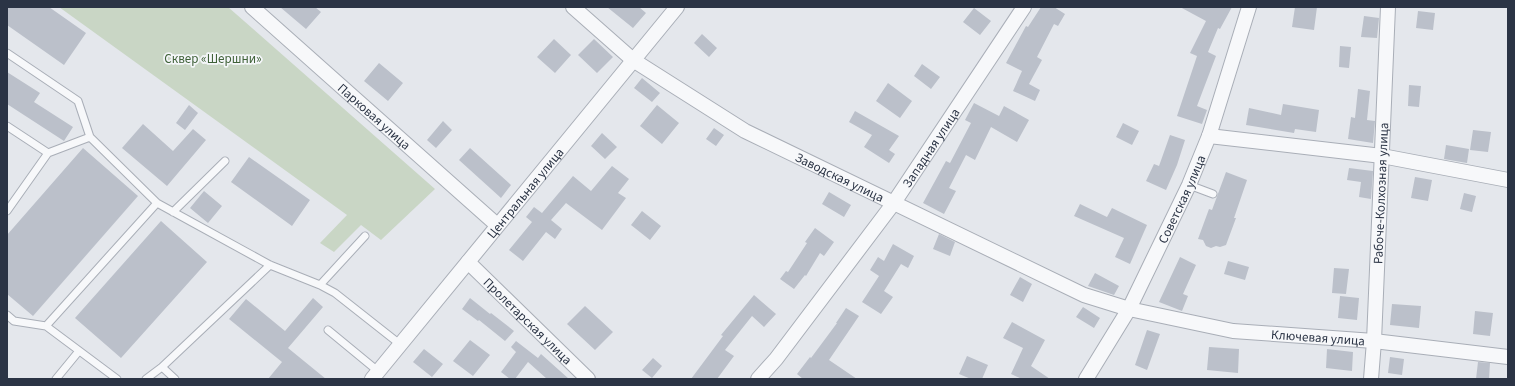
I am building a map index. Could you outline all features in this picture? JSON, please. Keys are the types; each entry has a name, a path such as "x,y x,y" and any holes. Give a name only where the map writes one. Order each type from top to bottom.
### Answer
{"street":[{"name":"Парковая улица","path":"252,7 498,225"},
{"name":"Заводская улица","path":"573,7 633,60 745,132 1084,295 1129,309"},
{"name":"Центральная улица","path":"376,375 677,7"},
{"name":"Западная улица","path":"758,379 776,359 894,204 1024,7"},
{"name":"Советская улица","path":"1086,379 1129,309 1189,185 1209,136 1249,7"},
{"name":"Рабоче-Колхозная улица","path":"1371,379 1374,341 1388,7"},
{"path":"1209,136 1382,156 1508,180"},
{"name":"Пролетарская улица","path":"468,262 588,379"},
{"name":"Ключевая улица","path":"1129,309 1233,331 1374,341 1508,357"}],"lane":[{"path":"7,53 78,102 90,138 157,203 270,265 320,285 335,293 401,345"},
{"path":"7,126 48,152"},
{"path":"7,211 48,152 90,138"},
{"path":"173,212 225,161"},
{"path":"1189,185 1213,194"},
{"path":"46,326 157,203"},
{"path":"320,285 365,236"},
{"path":"146,379 162,366 270,265"},
{"path":"7,315 14,321 46,326 116,379"},
{"path":"328,330 376,375"},
{"path":"56,379 79,351"},
{"path":"162,366 174,379"}],"green space":[{"name":"Сквер «Шершни»","path":"59,7 228,7 435,189 381,240 361,225 334,252 320,243 347,215"}],"building":[{"path":"7,7 49,7 86,33 64,65 7,25"},
{"path":"280,7 315,7 321,12 306,29"},
{"path":"607,7 639,7 646,13 633,28"},
{"path":"1041,7 1054,7 1065,14 1058,26 1054,24 1037,57 1042,60 1029,84 1040,90 1035,101 1013,91 1022,71 1006,63 1026,26 1028,27"},
{"path":"1180,7 1232,7 1220,29 1218,28 1208,52 1216,56 1197,106 1207,110 1202,124 1177,116 1197,56 1190,53 1206,21"},
{"path":"1295,7 1317,7 1314,30 1292,27"},
{"path":"974,8 991,21 980,35 963,22"},
{"path":"1418,11 1435,13 1433,30 1416,28"},
{"path":"1364,16 1379,18 1377,38 1361,37"},
{"path":"702,34 717,48 709,57 694,43"},
{"path":"554,39 571,55 555,73 537,57"},
{"path":"594,39 613,57 597,73 578,55"},
{"path":"1340,46 1351,47 1349,68 1339,67"},
{"path":"379,63 403,83 388,101 364,81"},
{"path":"922,64 940,77 931,89 914,76"},
{"path":"7,72 40,93 34,102 73,127 64,141 7,104"},
{"path":"642,78 660,93 652,102 634,88"},
{"path":"888,83 912,101 900,118 876,101"},
{"path":"1409,85 1421,86 1419,107 1408,106"},
{"path":"1358,89 1370,91 1367,120 1375,121 1373,143 1348,139 1351,117 1355,118"},
{"path":"974,103 999,116 1004,106 1029,120 1017,142 991,127 975,160 966,155 949,188 956,191 944,214 923,203 946,161 950,163 971,123 965,120"},
{"path":"1283,104 1319,110 1316,132 1295,129 1294,133 1246,125 1249,108 1281,115"},
{"path":"189,105 198,113 185,130 176,123"},
{"path":"657,105 679,123 662,144 640,126"},
{"path":"855,111 899,136 889,150 895,154 889,163 864,147 872,135 849,122"},
{"path":"443,121 452,130 436,148 427,140"},
{"path":"1123,123 1139,131 1132,145 1116,137"},
{"path":"143,124 173,151 193,129 206,140 167,186 122,148"},
{"path":"714,128 724,135 716,146 706,139"},
{"path":"1473,130 1491,132 1488,152 1470,150"},
{"path":"602,133 617,147 605,159 591,146"},
{"path":"1170,135 1185,140 1177,165 1166,190 1146,181 1154,164 1159,166"},
{"path":"1446,145 1469,149 1467,163 1444,159"},
{"path":"83,148 138,196 33,316 7,294 7,235"},
{"path":"470,148 511,185 501,198 459,160"},
{"path":"249,157 310,200 292,226 231,182"},
{"path":"612,166 629,179 618,193 626,198 602,230 566,203 551,220 562,229 555,239 546,232 523,261 509,250 532,222 526,217 534,207 542,213 573,176 591,191"},
{"path":"1349,168 1373,171 1371,199 1359,197 1361,182 1347,180"},
{"path":"1226,172 1247,180 1234,218 1236,218 1226,245 1211,248 1206,246 1203,240 1198,239 1209,209 1212,210"},
{"path":"1415,177 1432,180 1428,201 1411,198"},
{"path":"204,191 222,206 208,223 190,208"},
{"path":"829,192 851,205 844,217 822,204"},
{"path":"1464,193 1476,196 1472,212 1460,209"},
{"path":"1080,204 1107,217 1112,208 1147,225 1130,264 1115,257 1124,238 1074,216"},
{"path":"642,211 661,226 650,240 631,225"},
{"path":"161,221 207,262 121,358 75,318"},
{"path":"815,228 834,242 824,256 820,253 806,276 805,275 794,289 780,279 786,271 788,272 807,243 805,242"},
{"path":"939,234 955,242 950,256 933,249"},
{"path":"893,244 914,256 908,268 901,264 884,291 893,297 881,314 862,302 879,276 870,270 878,257 884,261"},
{"path":"1180,257 1196,265 1183,294 1188,296 1182,311 1159,302"},
{"path":"1228,261 1249,267 1245,280 1224,274"},
{"path":"1334,268 1349,269 1346,294 1332,293"},
{"path":"1095,273 1119,286 1114,295 1088,286"},
{"path":"1020,277 1032,284 1023,302 1010,295"},
{"path":"754,295 776,314 764,327 752,316 725,350 734,356 717,379 691,379 723,336 721,335"},
{"path":"1340,296 1359,298 1357,320 1338,318"},
{"path":"313,298 323,307 288,348 326,379 268,379 282,362 229,319 246,299 285,331"},
{"path":"470,298 514,331 505,341 479,320 478,321 462,309"},
{"path":"1392,304 1421,306 1419,328 1390,325"},
{"path":"585,306 613,332 595,350 567,324"},
{"path":"1083,307 1100,318 1094,328 1076,317"},
{"path":"846,308 859,316 829,360 857,379 803,379 797,374 837,323"},
{"path":"1475,311 1493,313 1490,336 1473,334"},
{"path":"1012,322 1045,340 1031,366 1050,379 1022,379 1011,374 1023,348 1003,338"},
{"path":"1147,330 1160,334 1147,370 1135,365"},
{"path":"470,340 490,355 473,376 453,361"},
{"path":"516,341 538,358 541,354 569,379 547,379 528,362 515,379 510,379 501,372 516,352 511,347"},
{"path":"1209,347 1239,349 1238,373 1207,370"},
{"path":"424,349 443,364 432,377 413,362"},
{"path":"1327,349 1353,352 1352,371 1326,368"},
{"path":"967,356 988,365 982,379 971,379 959,374"},
{"path":"1390,357 1404,359 1402,375 1388,373"},
{"path":"653,358 662,366 652,378 642,370"},
{"path":"1478,362 1490,363 1489,379 1476,379"}]}
